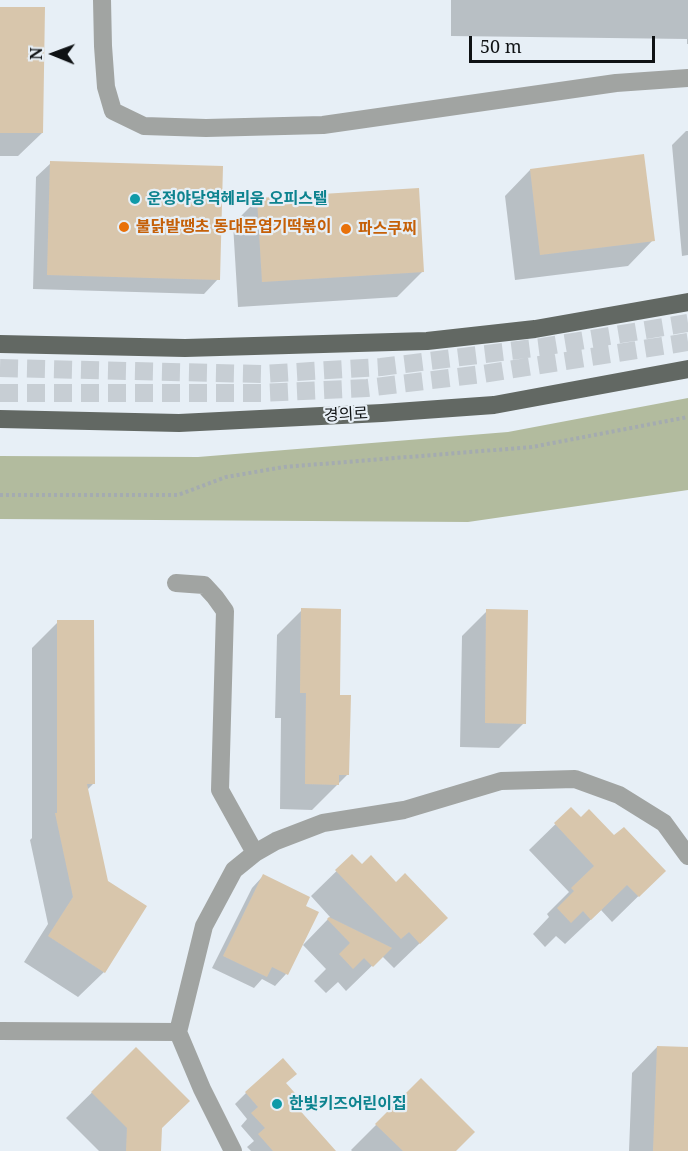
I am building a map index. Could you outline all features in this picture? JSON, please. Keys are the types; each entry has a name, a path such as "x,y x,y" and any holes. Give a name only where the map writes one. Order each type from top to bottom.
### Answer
{"main road":[{"path":"0,344 185,348 427,341 535,329 688,302"},
{"name":"경의로","path":"2,420 179,423 494,405 688,369"}],"street":[{"path":"102,0 106,87 113,111 144,126 206,128 323,125 616,83 688,78"},
{"path":"176,583 204,585 225,611 220,790 255,853"},
{"path":"233,1151 202,1089 178,1032 204,926 234,870 255,853 276,841 323,823 404,810 501,781 575,779 619,795 664,823 688,855"},
{"path":"0,1031 178,1032"}],"path":[{"path":"0,495 178,495 226,477 284,467 532,447 688,417"}],"green space":[{"path":"688,398 688,490 468,522 0,519 0,456 198,457 508,432"}],"building":[{"path":"0,7 45,7 43,133 0,133"},
{"path":"644,154 655,241 540,255 530,169"},
{"path":"50,161 223,166 220,280 47,275"},
{"path":"419,188 424,272 262,282 257,198"},
{"path":"301,608 341,609 340,695 351,695 349,775 339,775 339,785 305,784 306,693 300,693"},
{"path":"486,609 528,610 526,724 485,723"},
{"path":"57,620 94,620 95,784 87,784 108,881 147,906 105,973 48,936 73,897 55,813 57,813"},
{"path":"571,807 581,817 589,809 614,835 624,827 666,871 639,897 627,885 591,920 583,911 571,923 557,908 574,891 571,888 594,866 554,823"},
{"path":"352,854 362,864 371,855 396,882 405,873 448,918 420,944 409,932 401,939 335,870"},
{"path":"263,874 310,897 306,906 319,912 288,975 272,967 267,977 223,956"},
{"path":"329,917 392,948 373,967 364,958 353,969 339,954 350,943 327,919"},
{"path":"657,1046 688,1047 688,1151 653,1151"},
{"path":"136,1047 190,1101 162,1128 161,1151 126,1151 127,1128 91,1092"},
{"name":"한빛키즈어린이집","path":"283,1058 297,1074 286,1083 302,1101 296,1106 336,1151 273,1151 258,1134 265,1128 251,1113 258,1107 245,1092"},
{"path":"421,1078 475,1132 456,1151 403,1151 375,1124"}],"tunnel":[{"path":"0,368 261,374 381,367 542,347 688,323"},
{"path":"0,393 261,393 367,388 482,374 688,342"}],"place":[{"name":"운정야당역헤리움 오피스텔","path":"135,199"},
{"name":"불닭발땡초 동대문엽기떡볶이","path":"124,227"},
{"name":"파스쿠찌","path":"346,229"},
{"name":"한빛키즈어린이집","path":"277,1104"}]}
